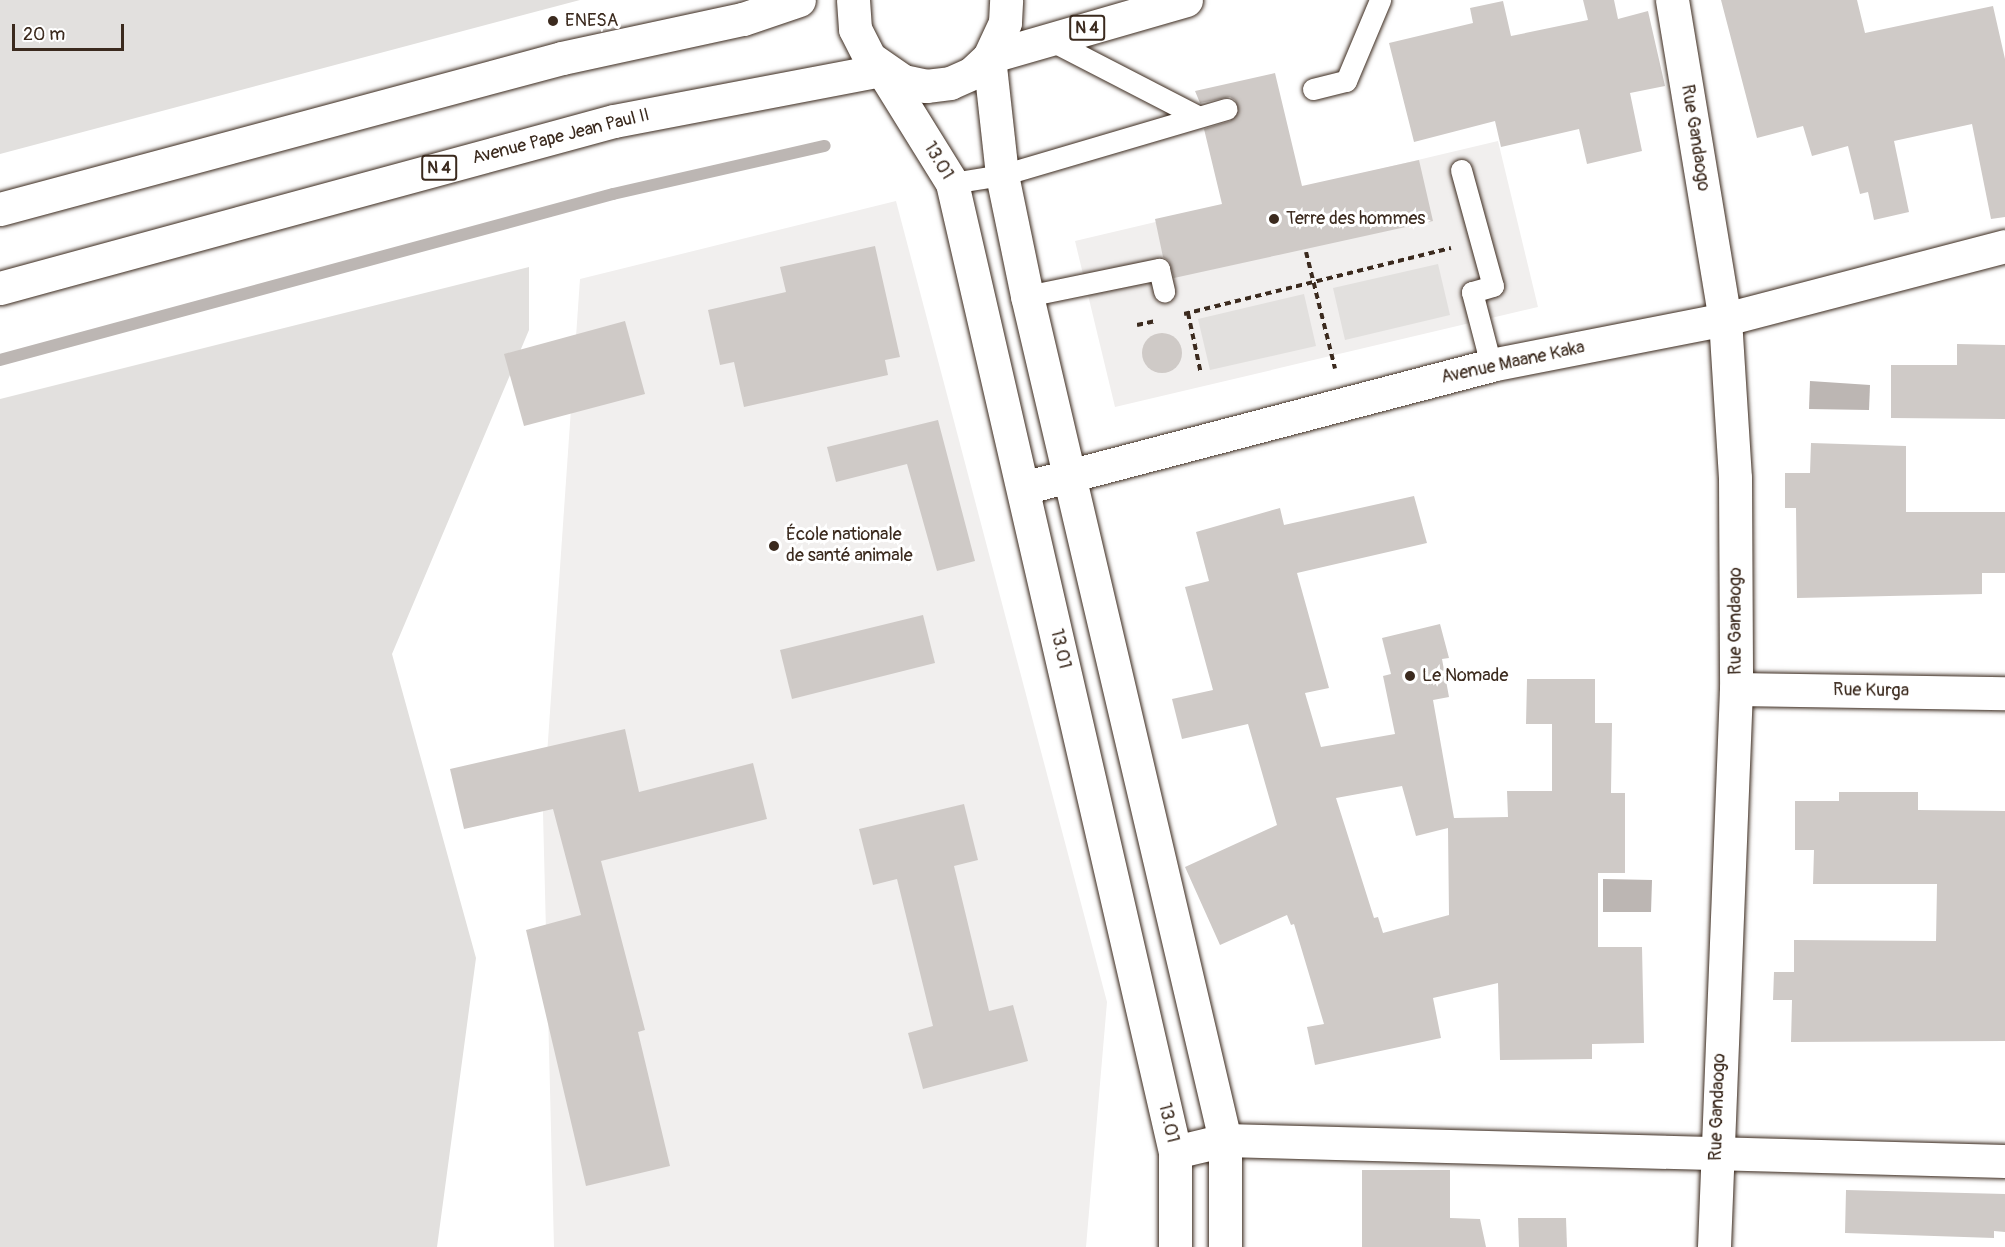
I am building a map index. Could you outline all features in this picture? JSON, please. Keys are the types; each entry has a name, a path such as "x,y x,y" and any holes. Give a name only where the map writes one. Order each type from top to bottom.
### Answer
{"main road":[{"path":"0,208 562,58 743,19 799,0"},
{"name":"N 4","path":"853,0 855,29 861,45 882,70 903,81 926,86 950,83 972,73 989,57 1005,22 1005,0"},
{"name":"N 4","path":"989,57 1186,0"},
{"name":"Rue Gandaogo","path":"1672,0 1725,319 1735,478 1736,689 1714,1247"},
{"path":"989,57 1002,175 1027,296 1067,478 1225,1140 1225,1247"},
{"name":"13.01","path":"882,70 952,183 1175,1152 1175,1247"},
{"name":"Avenue Pape Jean Paul II","path":"0,288 614,121 882,70"},
{"name":"Avenue Maane Kaka","path":"1023,488 1491,365 1725,319 2005,246"},
{"name":"Rue Kurga","path":"1736,689 2005,693"},
{"path":"1175,1152 1225,1140 2005,1161"}],"lane":[{"path":"1313,89 1346,81 1380,0"},
{"path":"1048,39 1197,116"},
{"path":"952,183 1002,175 1143,136 1197,116 1226,109"},
{"path":"1461,170 1493,286 1472,292 1491,365"},
{"path":"1027,296 1160,269 1164,291"}],"path":[{"path":"1178,315 1481,241"},
{"path":"1306,252 1346,404"},
{"path":"1164,291 1182,286 1201,374"},
{"path":"1137,326 1168,318"}],"shaded area":[{"path":"0,0 580,0 0,154"},
{"path":"1498,141 1538,307 1115,407 1075,241"},
{"name":"École nationale de santé animale","path":"896,201 1107,1002 1086,1247 554,1247 543,813 580,279"},
{"path":"1438,264 1450,315 1345,340 1333,288"},
{"path":"529,267 529,330 392,654 476,958 437,1247 0,1247 0,399"},
{"path":"1304,294 1316,346 1210,370 1198,319"},
{"path":"1810,381 1870,385 1869,410 1809,409"},
{"path":"1603,879 1652,880 1651,912 1603,912"}],"building":[{"path":"1583,0 1614,0 1618,19 1648,11 1665,86 1630,93 1642,151 1587,164 1579,129 1501,147 1495,121 1414,142 1389,43 1473,23 1470,8 1503,1 1511,36 1588,20"},
{"path":"1721,0 1857,0 1865,33 1993,6 2005,59 2005,217 1991,219 1972,124 1894,141 1909,212 1874,220 1868,192 1860,194 1848,146 1812,156 1803,126 1757,138"},
{"path":"1275,73 1302,186 1419,160 1433,221 1174,278 1169,261 1163,257 1155,219 1222,204 1204,129 1230,121 1238,111 1235,100 1230,97 1200,103 1195,91"},
{"path":"875,246 900,357 885,360 888,375 744,407 734,362 720,365 708,310 786,292 780,267"},
{"path":"625,321 645,394 524,426 504,354"},
{"path":"1162,333 1176,339 1182,353 1176,367 1162,373 1148,367 1142,353 1148,339"},
{"path":"1957,344 2005,345 2005,419 1891,418 1891,365 1957,365"},
{"path":"938,420 975,561 937,571 907,464 836,482 827,447"},
{"path":"1811,443 1906,446 1906,512 2005,512 2005,573 1982,573 1982,594 1797,598 1796,508 1785,508 1785,473 1810,473"},
{"path":"1414,496 1427,543 1297,573 1329,688 1305,693 1321,747 1395,734 1383,676 1391,674 1382,638 1440,624 1449,658 1442,659 1449,697 1433,700 1454,818 1508,817 1507,791 1552,791 1552,724 1526,724 1527,679 1595,679 1595,723 1612,723 1611,793 1625,793 1625,873 1598,873 1598,947 1642,947 1644,1043 1592,1044 1592,1059 1500,1060 1498,983 1433,998 1441,1038 1315,1065 1307,1027 1324,1024 1294,924 1291,925 1287,915 1220,945 1185,867 1277,825 1248,724 1182,739 1172,699 1213,690 1185,587 1209,581 1196,532 1280,508 1284,525","holes":["1402,786 1416,836 1448,828 1449,915 1383,933 1378,917 1374,918 1336,798"]},
{"path":"923,615 935,663 792,699 780,650"},
{"path":"625,729 639,792 753,763 767,819 601,861 645,1030 638,1032 670,1166 586,1186 526,930 581,915 553,809 464,829 450,769"},
{"path":"1839,792 1918,792 1918,810 2005,811 2005,1041 1791,1042 1792,1000 1773,1000 1774,972 1794,972 1794,940 1936,941 1937,884 1813,884 1814,850 1795,850 1795,801 1839,801"},
{"path":"964,804 978,860 954,866 989,1011 1013,1005 1028,1061 923,1089 908,1033 933,1026 897,879 873,885 859,829"},
{"path":"1362,1170 1450,1170 1450,1218 1480,1219 1486,1247 1362,1247"},
{"path":"1846,1190 2005,1194 2005,1232 1994,1231 1994,1238 1845,1233"},
{"path":"1518,1218 1566,1218 1567,1247 1519,1247"}],"waterway":[{"path":"0,360 613,194 825,146"}],"place":[{"name":"ENESA","path":"553,21"},
{"name":"Terre des hommes","path":"1274,219"},
{"name":"École nationale de santé animale","path":"774,546"},
{"name":"Le Nomade","path":"1410,676"}]}
